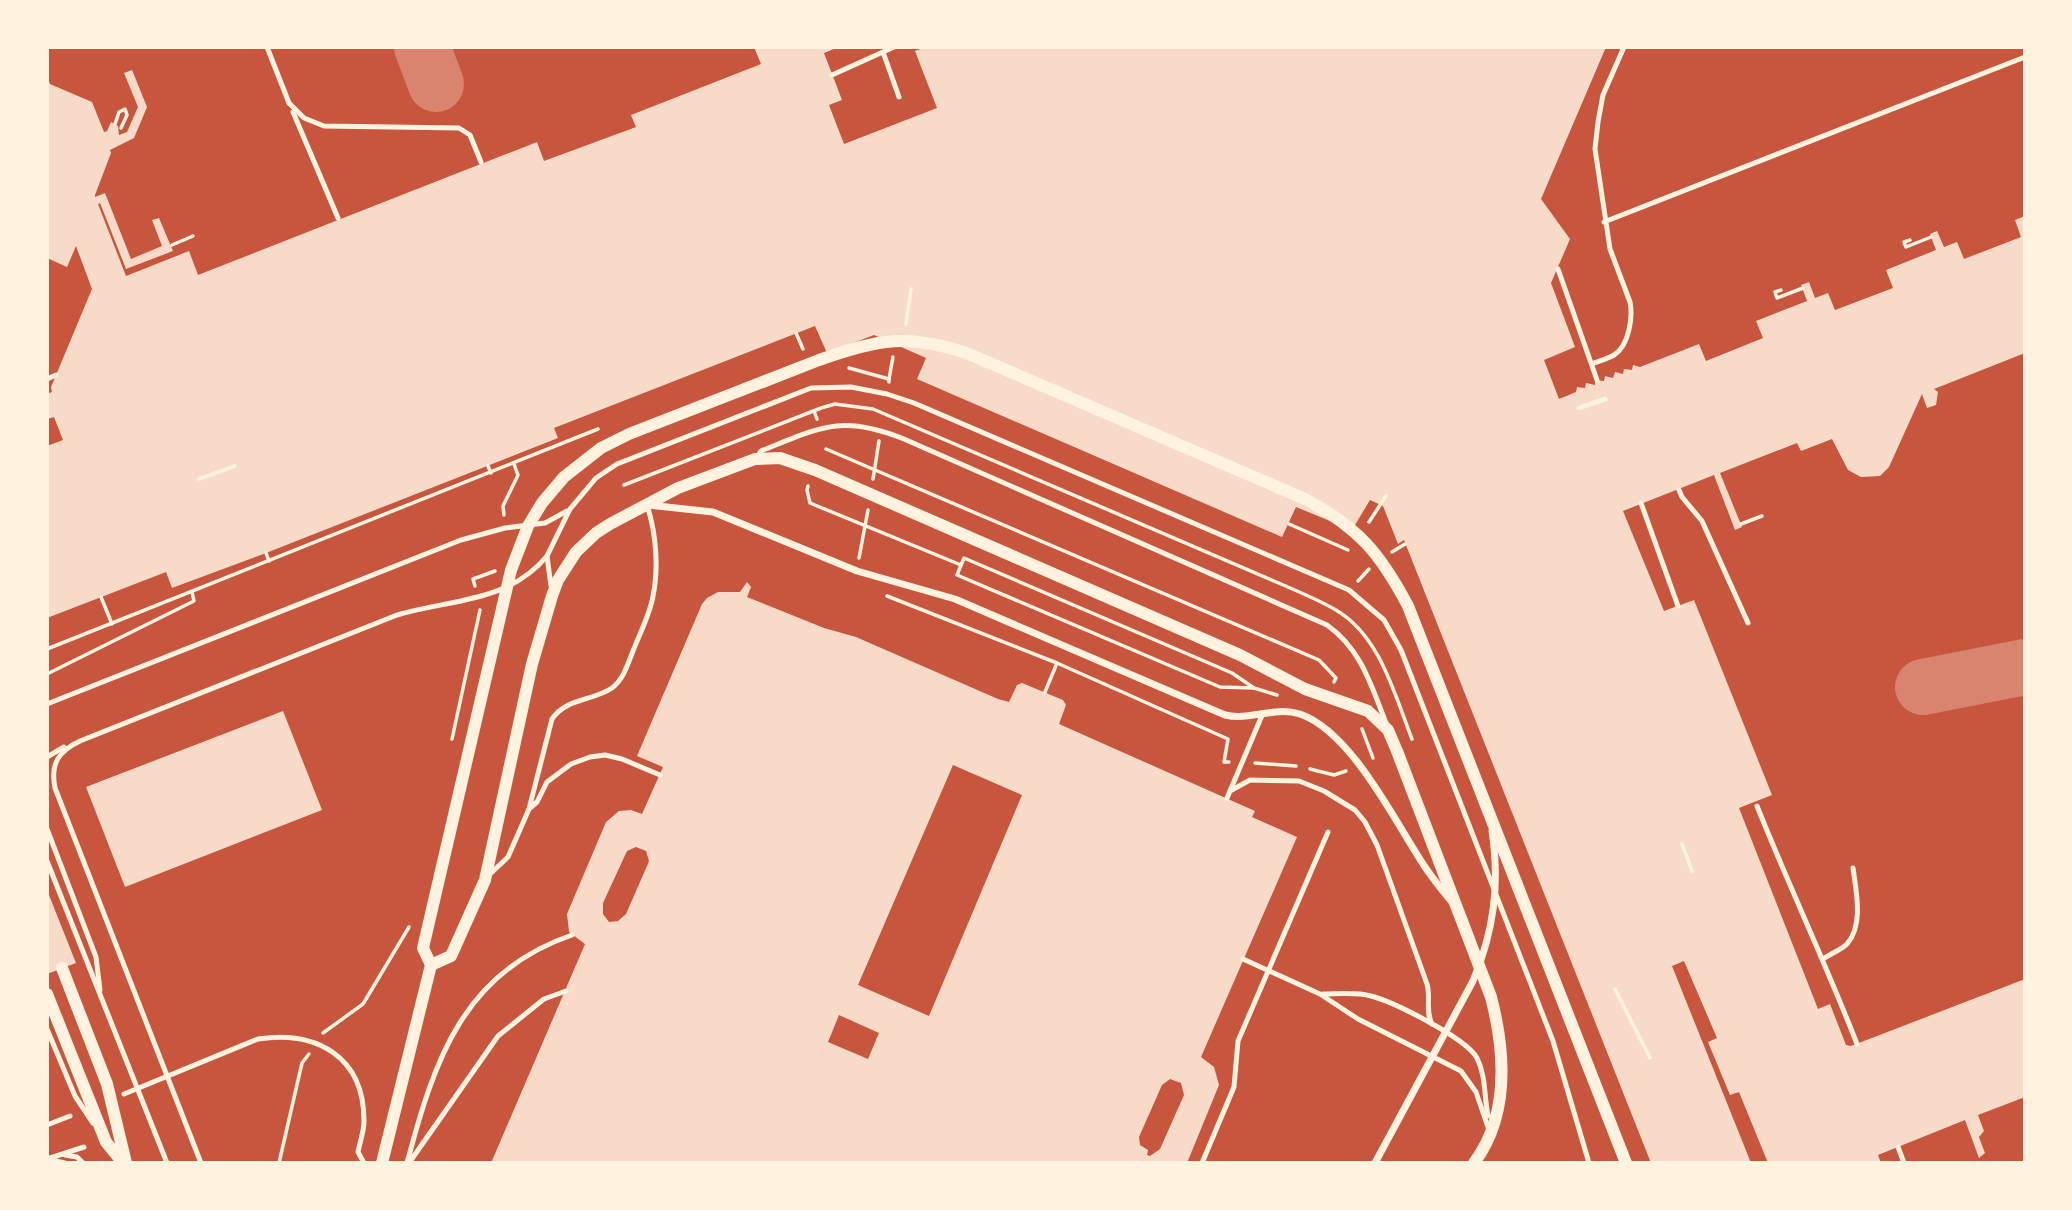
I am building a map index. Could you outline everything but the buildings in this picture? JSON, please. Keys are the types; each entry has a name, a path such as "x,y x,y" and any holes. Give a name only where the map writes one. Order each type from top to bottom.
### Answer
{"street":[{"path":"382,1163 431,965 424,948 450,834 511,570 528,526 555,487 587,458 629,434 851,349 885,341 904,340 941,345 989,362 1306,499 1338,518 1378,554 1408,606 1626,1163"},
{"path":"431,965 451,956 485,880 532,664 552,596 564,569 576,552 610,524 678,488 755,459 791,461 1240,655 1287,681 1368,710 1388,730 1491,997 1498,1025 1502,1069 1500,1100 1490,1132 1474,1163"},
{"path":"647,505 713,512 857,571 955,599 1225,715 1239,717 1285,711 1314,721 1332,734 1359,766 1385,802 1424,866 1459,912"},
{"path":"1375,1163 1473,981 1489,936 1496,888 1489,813"},
{"path":"62,968 107,1084 124,1163"},
{"path":"47,994 106,1142 124,1163"}],"lane":[{"path":"267,47 338,218"},
{"path":"832,75 894,47"},
{"path":"1592,364 1615,354 1621,348 1632,311 1610,249 1595,149 1603,95 1624,47"},
{"path":"883,52 899,97"},
{"path":"1604,222 2025,57"},
{"path":"289,103 304,118 324,126 459,128 470,135 481,162"},
{"path":"1558,269 1597,380"},
{"path":"47,379 56,375"},
{"path":"47,757 80,741 397,615 479,598 524,579 547,556 570,509 596,478 617,464 790,395 830,386 887,394 914,403 1337,583 1380,616 1392,631 1401,650 1548,1028 1589,1163"},
{"path":"1579,408 1605,399"},
{"path":"755,459 761,451 820,428 859,425 881,430 1327,625 1348,642 1356,653 1388,730"},
{"path":"1679,490 1702,521 1748,623"},
{"path":"1641,503 1678,606"},
{"path":"485,880 508,857 529,809 552,719 557,711 603,692 616,684 624,672 652,602 655,579 654,537 647,505"},
{"path":"47,704 461,540 505,528 545,523 570,509"},
{"path":"547,556 552,596"},
{"path":"1227,798 1264,713"},
{"path":"80,741 64,749 57,757 53,771 55,788 201,1163"},
{"path":"529,809 537,803 550,778 571,764 590,757 605,755 622,759 660,775"},
{"path":"1230,791 1250,780 1299,781 1341,800 1365,822 1377,845 1427,984 1429,1017 1432,1024"},
{"path":"1756,806 1857,1044"},
{"path":"47,830 96,957 101,1000"},
{"path":"1202,1163 1234,1087 1238,1041 1328,832"},
{"path":"47,861 167,1163"},
{"path":"1823,959 1847,944 1854,928 1858,906 1853,868"},
{"path":"408,1163 420,1116 451,1034 470,1005 488,985 519,960 536,949 572,935"},
{"path":"1243,959 1320,994 1358,1018 1461,1071 1476,1092 1490,1132"},
{"path":"408,1163 498,1036 544,999 565,991"},
{"path":"1320,994 1370,996 1432,1024 1465,1045 1477,1059 1484,1076 1490,1132"},
{"path":"47,1029 75,1096 106,1142"},
{"path":"124,1094 258,1039 280,1037 316,1043 330,1049 344,1061 358,1084 364,1122 358,1152 364,1163"},
{"path":"47,1125 70,1116"},
{"path":"47,1160 84,1147"},
{"path":"1898,1147 1904,1163"},
{"path":"58,1155 74,1156 83,1163"},
{"path":"47,1160 65,1163"}],"path":[{"path":"114,124 120,112 125,109 127,115 121,128"},
{"path":"172,245 193,236"},
{"path":"1910,240 1904,242 1906,247 1931,237"},
{"path":"1781,290 1775,292 1777,298 1803,288"},
{"path":"904,340 911,289"},
{"path":"796,333 807,359"},
{"path":"857,571 893,356"},
{"path":"838,368 852,368 889,379"},
{"path":"826,449 1319,660 1336,678 1328,696"},
{"path":"47,649 514,463"},
{"path":"198,479 234,466"},
{"path":"488,466 491,472"},
{"path":"1360,536 1387,496"},
{"path":"1741,524 1762,516"},
{"path":"865,525 961,565"},
{"path":"266,553 269,561"},
{"path":"1254,688 1232,673 964,558 957,575 1220,687 1254,688 1288,698"},
{"path":"47,674 194,601 192,592"},
{"path":"880,593 1057,663 1228,739 1224,762"},
{"path":"101,597 112,624"},
{"path":"450,750 481,614 479,598"},
{"path":"1045,692 1057,663"},
{"path":"1358,720 1374,760"},
{"path":"1682,844 1692,871"},
{"path":"279,1163 302,1063 326,1029 363,1004 410,926"},
{"path":"1615,989 1650,1058"}],"taxiway":[{"path":"422,47 436,84"},
{"path":"1923,687 2025,667"}]}
